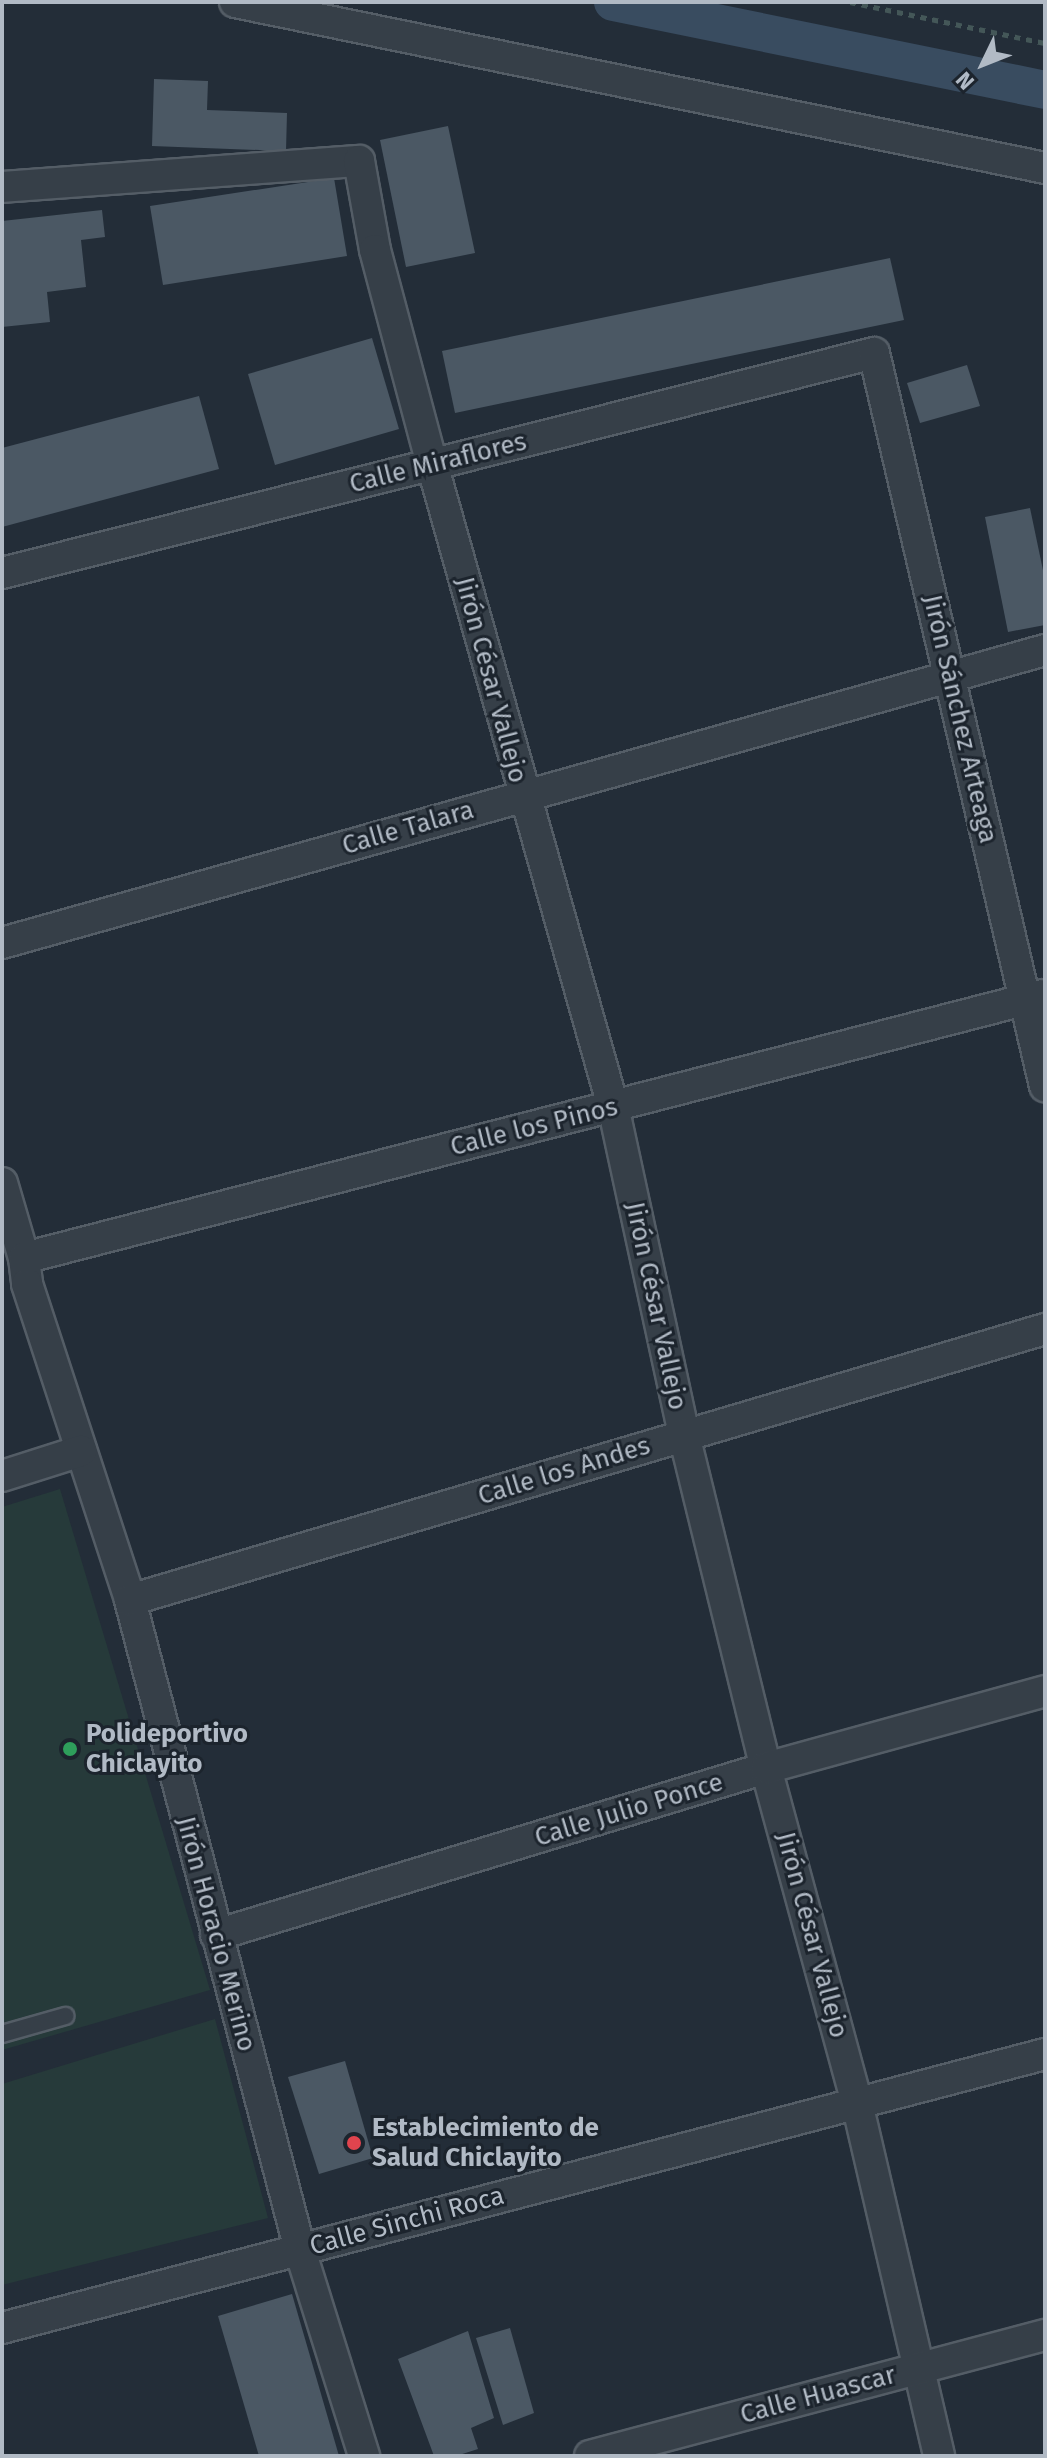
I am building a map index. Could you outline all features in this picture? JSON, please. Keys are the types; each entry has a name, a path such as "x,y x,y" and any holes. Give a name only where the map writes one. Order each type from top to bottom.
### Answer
{"street":[{"path":"235,2 1045,168"},
{"name":"Jirón César Vallejo","path":"2,187 359,161 375,250 432,464 522,795 613,1106 684,1435 766,1768 857,2103 939,2456"},
{"name":"Calle Miraflores","path":"2,573 874,353"},
{"name":"Jirón Sánchez Arteaga","path":"874,353 950,676 1035,998 1045,1086"},
{"name":"Calle Talara","path":"2,943 1045,650"},
{"name":"Calle los Pinos","path":"17,1278 613,1106 1035,998"},
{"name":"Jirón Horacio Merino","path":"2,1183 17,1278 81,1451 130,1600 300,2250 364,2456"},
{"name":"Calle los Andes","path":"130,1600 1045,1329"},
{"path":"2,1476 81,1451"},
{"name":"Calle Julio Ponce","path":"216,1935 766,1768 1045,1691"},
{"name":"Calle Sinchi Roca","path":"2,2328 1045,2054"},
{"name":"Calle Huascar","path":"590,2456 1045,2335"}],"lane":[{"path":"2,2034 65,2016"}],"path":[{"path":"850,2 1045,43"}],"green space":[{"name":"Polideportivo Chiclayito","path":"60,1489 210,1990 2,2050 2,1507"},
{"path":"215,2019 268,2218 2,2285 2,2084"}],"building":[{"path":"154,79 208,81 207,110 287,113 286,151 152,146"},
{"path":"448,126 475,253 406,267 380,140"},
{"path":"334,178 347,256 163,285 150,206"},
{"path":"102,210 105,237 81,240 86,287 47,292 50,322 2,327 2,221"},
{"path":"890,258 904,320 455,413 442,351"},
{"path":"372,338 399,429 275,465 248,374"},
{"path":"967,365 980,406 920,423 907,383"},
{"path":"199,396 219,469 2,527 2,448"},
{"path":"1030,508 1045,580 1045,625 1008,632 985,517"},
{"path":"345,2061 373,2158 319,2174 288,2077"},
{"path":"292,2294 339,2456 259,2456 218,2316"},
{"path":"510,2328 534,2413 503,2425 476,2338"},
{"path":"468,2331 494,2418 471,2428 478,2449 456,2456 434,2456 398,2359"}],"waterway":[{"path":"613,2 1045,90"}],"place":[{"name":"Polideportivo Chiclayito","path":"70,1749"},
{"name":"Establecimiento de Salud Chiclayito","path":"354,2143"}]}
